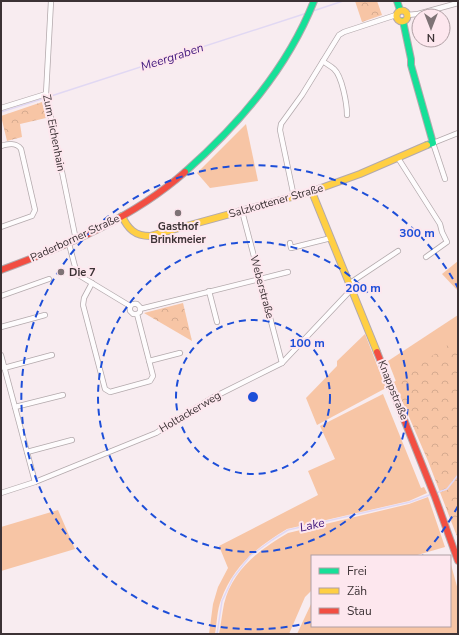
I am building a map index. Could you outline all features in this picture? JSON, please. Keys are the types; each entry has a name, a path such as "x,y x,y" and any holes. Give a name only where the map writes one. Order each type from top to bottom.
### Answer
{"street":[{"name":"Zum Eichenhain","path":"51,1 46,94 76,240"},
{"name":"Paderborner Straße","path":"1,270 69,244 122,216 156,195 182,175 216,145 242,117 278,68 294,42 314,1"},
{"path":"397,1 399,20 403,21 411,65 433,143 445,179"},
{"path":"294,197 280,127 323,62 335,40 344,32 404,11 407,15 418,14 458,3"},
{"path":"403,21 406,19 407,15"},
{"path":"323,62 335,69 347,105 347,115"},
{"path":"1,108 46,94"},
{"name":"Salzkottener Straße","path":"122,216 128,227 137,235 150,236 312,192 360,174 458,133"},
{"path":"1,146 14,144 19,146 21,149 35,210 32,216 1,227"},
{"path":"398,158 440,224 447,242 426,257"},
{"name":"Knappstraße","path":"312,192 433,490 458,560"},
{"name":"Weberstraße","path":"242,212 282,363"},
{"path":"290,243 291,248 331,238"},
{"path":"69,244 77,274 130,306"},
{"path":"350,283 398,251"},
{"path":"92,283 84,298 83,305 105,389 110,392 150,381 153,376 137,314 140,312 140,309 288,272"},
{"path":"1,296 48,278"},
{"name":"Holtackerweg","path":"1,493 35,482 156,433 212,398 282,363 349,292 353,290"},
{"path":"209,291 216,322"},
{"path":"130,306 137,304 140,309"},
{"path":"130,306 130,312 137,314"},
{"path":"1,327 45,315"},
{"path":"149,361 180,353"},
{"path":"1,355 35,482"},
{"path":"4,368 52,355"},
{"path":"15,408 63,395"},
{"path":"27,452 72,440"}],"green space":[{"path":"355,1 377,1 382,15 362,22"},
{"path":"42,102 46,118 20,124 22,137 7,141 1,116"},
{"path":"246,124 258,181 210,188 197,173"},
{"path":"458,261 458,291 442,274"},
{"path":"183,303 192,341 144,313"},
{"path":"458,315 458,451 397,384 388,361"},
{"path":"365,334 386,388 317,425 306,398 337,366 337,361"},
{"path":"458,338 458,539 428,461 394,382"},
{"path":"383,394 421,488 424,487 427,493 409,501 287,529 276,536 247,558 232,577 220,604 215,634 209,634 213,604 218,587 228,568 219,546 318,495 308,471 335,459 320,426"},
{"path":"428,497 445,547 417,555 311,555 311,591 305,597 289,634 219,634 224,604 233,581 248,562 267,546 288,533 409,504"},
{"path":"58,510 75,549 1,571 1,527"},
{"path":"451,565 458,590 458,634 297,634 311,604 311,627 451,627"}],"waterway":[{"name":"Meergraben","path":"313,11 343,1"},
{"name":"Meergraben","path":"48,97 307,13"},
{"name":"Meergraben","path":"1,112 45,98"},
{"name":"Lake","path":"436,493 447,489 458,475"},
{"name":"Lake","path":"217,634 222,601 233,578 250,556 272,540 288,530 410,502 432,494"}],"traffic: fast":[{"path":"185,172 224,135 260,94 290,50 314,1"},
{"path":"397,1 400,10"},
{"path":"403,21 411,65 433,143 427,145"}],"traffic: slow":[{"path":"402,10 406,12 408,16 406,20 402,22 398,20 396,16 398,12 402,10"},
{"path":"122,216 127,225 133,231 140,235 150,236 310,192 360,174 427,145"},
{"path":"312,192 377,352"}],"traffic: jam":[{"path":"1,270 74,241 121,217 165,188 185,172"},
{"path":"377,352 435,497 458,561"}],"place":[{"name":"Gasthof Brinkmeier","path":"178,213"},
{"name":"Die 7","path":"61,272"}]}
